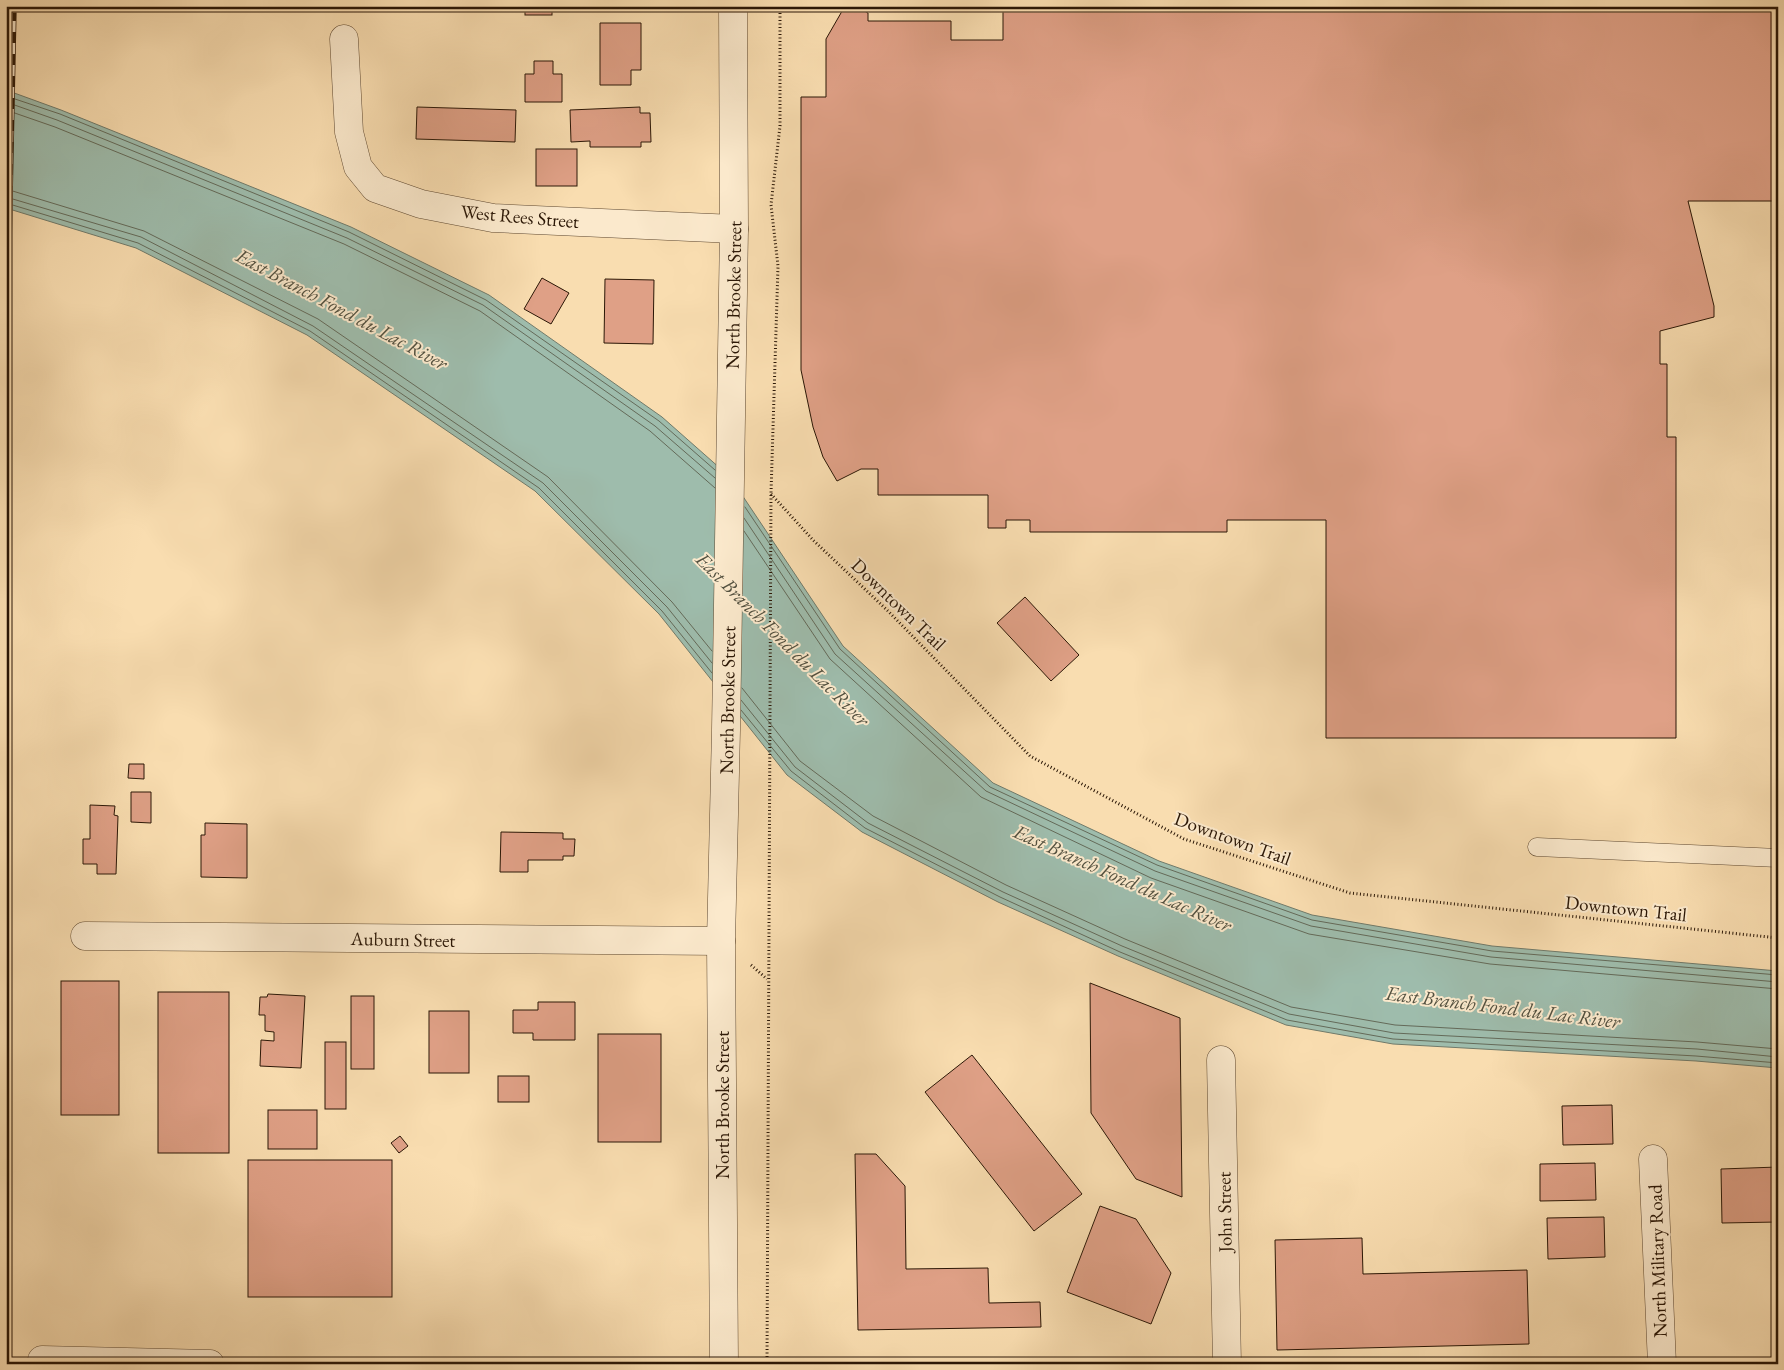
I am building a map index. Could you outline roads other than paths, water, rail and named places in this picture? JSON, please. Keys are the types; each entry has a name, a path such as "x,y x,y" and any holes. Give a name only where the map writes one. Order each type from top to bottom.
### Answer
{"street":[{"name":"North Brooke Street","path":"724,1364 721,941 734,230 733,6"},
{"name":"West Rees Street","path":"344,40 349,132 358,167 375,188 421,204 493,218 734,230"},
{"name":"Auburn Street","path":"85,936 721,941"},
{"name":"John Street","path":"1221,1060 1227,1364"},
{"name":"North Military Road","path":"1653,1158 1662,1364"},
{"path":"42,1362 210,1364"}],"lane":[{"path":"1537,846 1778,858"}],"water":[{"name":"East Branch Fond du Lac River","path":"6,90 61,110 351,227 489,295 662,417 730,477 843,646 993,783 1159,861 1312,915 1492,946 1778,971 1778,1068 1696,1061 1393,1044 1286,1025 1118,956 998,902 862,832 787,775 659,614 535,491 307,335 136,248 6,208"}],"railway":[{"path":"6,912 9,245 14,6"}]}
